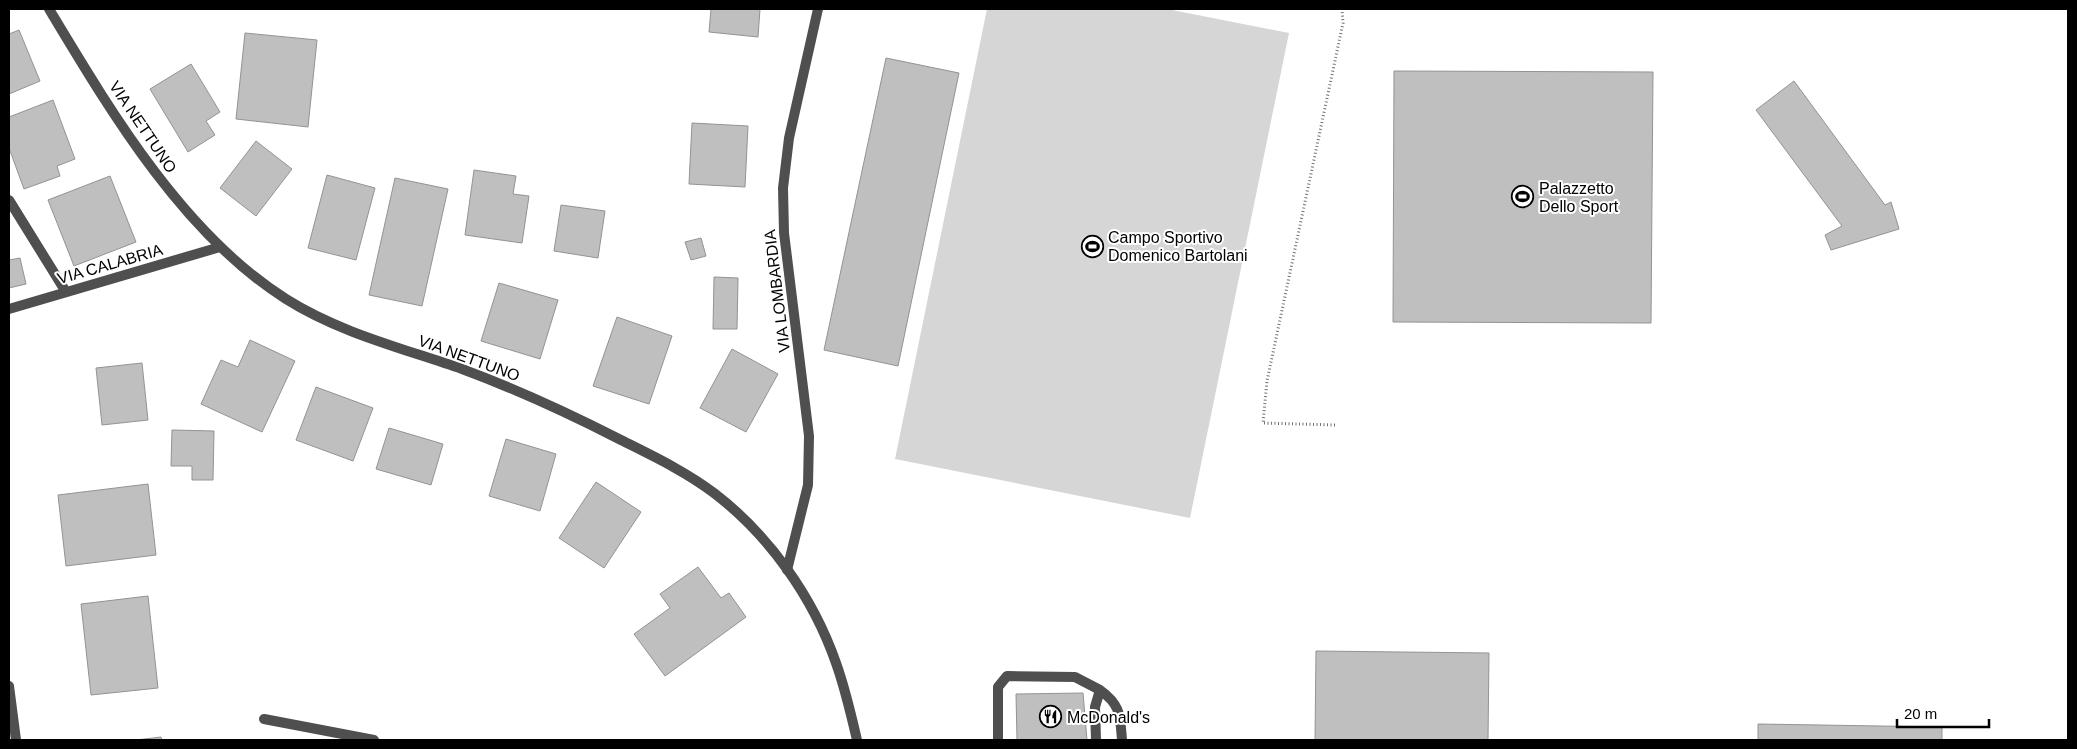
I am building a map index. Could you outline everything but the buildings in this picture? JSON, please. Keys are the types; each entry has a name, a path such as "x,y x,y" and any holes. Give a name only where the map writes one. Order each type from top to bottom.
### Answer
{"street":[{"name":"VIA NETTUNO","path":"49,9 153,170 185,210 220,247 262,283 287,300 329,322 378,342 462,369 533,398 609,433 711,491 742,516 771,548 814,613 826,637 846,695 857,740"},
{"name":"VIA LOMBARDIA","path":"787,570 808,486 809,436 784,232 782,188 789,138 818,9"},
{"path":"9,200 66,292"},
{"name":"VIA CALABRIA","path":"9,309 220,247"},
{"path":"998,740 998,687 1007,676 1075,677 1100,690 1113,699 1120,714 1122,740"},
{"path":"9,686 16,740"},
{"path":"1096,740 1094,707 1100,690"},
{"path":"264,719 374,740"}],"path":[{"path":"1335,425 1263,423 1267,381 1343,23 1342,9"}],"shaded area":[{"name":"Campo Sportivo Domenico Bartolani","path":"987,9 1167,9 1289,33 1190,518 895,459"}],"place":[{"name":"Palazzetto Dello Sport","path":"1523,197"},
{"name":"Campo Sportivo Domenico Bartolani","path":"1092,246"},
{"name":"McDonald's","path":"1051,717"}]}
